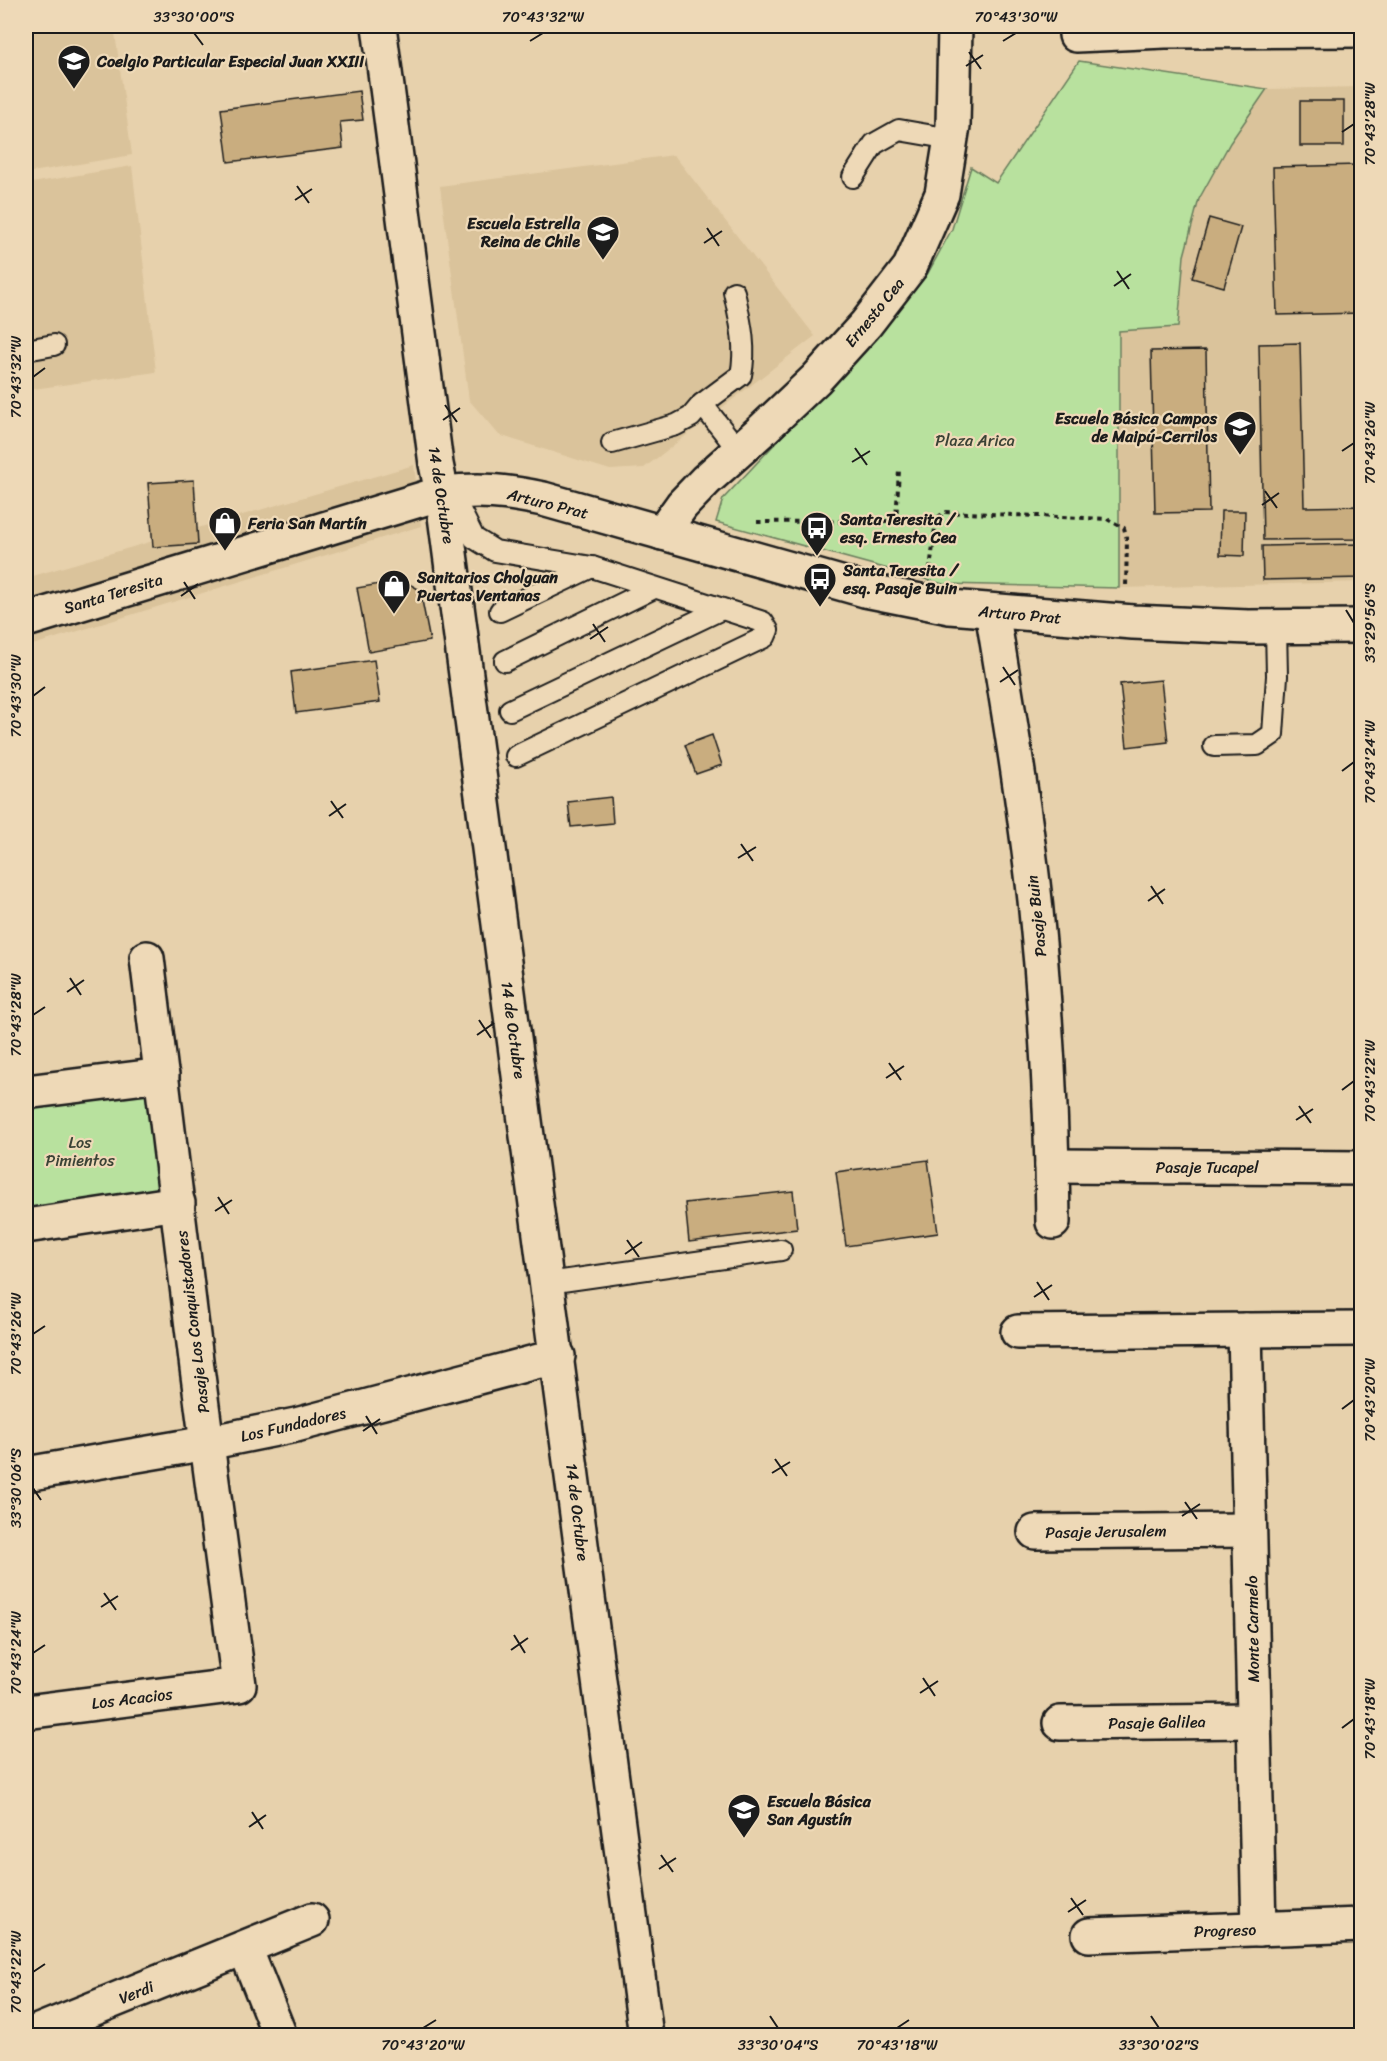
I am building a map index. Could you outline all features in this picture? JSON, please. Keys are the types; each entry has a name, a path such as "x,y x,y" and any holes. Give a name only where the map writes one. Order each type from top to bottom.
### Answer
{"street":[{"name":"14 de Octubre","path":"379,26 436,464 447,493 646,2036"},
{"name":"Ernesto Cea","path":"662,533 682,505 816,379 866,324 910,267 942,194 953,126 955,26"},
{"path":"1076,35 1166,28 1362,30"},
{"name":"Arturo Prat","path":"447,493 471,490 513,493 543,499 864,590 951,607 1133,622 1276,627 1362,626"},
{"name":"Santa Teresita","path":"26,620 447,493"},
{"name":"Pasaje Buin","path":"992,611 1021,793 1035,900 1049,1077 1053,1222"},
{"name":"Pasaje Los Conquistadores","path":"147,958 239,1685"},
{"path":"26,1092 162,1075"},
{"name":"Pasaje Tucapel","path":"1052,1166 1362,1168"},
{"path":"26,1226 178,1203"},
{"path":"1018,1332 1362,1329"},
{"name":"Monte Carmelo","path":"1245,1330 1259,1929"},
{"name":"Los Fundadores","path":"26,1474 207,1443 296,1425 558,1356"},
{"name":"Pasaje Jerusalem","path":"1035,1532 1249,1530"},
{"name":"Los Acacios","path":"26,1712 239,1685"},
{"name":"Pasaje Galilea","path":"1060,1723 1254,1721"},
{"name":"Verdi","path":"26,2036 312,1920"},
{"name":"Progreso","path":"1089,1935 1362,1925"},
{"path":"245,1948 280,2036"}],"lane":[{"path":"853,177 874,144 899,130 951,139"},
{"path":"612,443 676,425 691,417 702,404 741,375 744,361 743,338 734,292"},
{"path":"26,350 54,345"},
{"path":"702,404 739,452"},
{"path":"447,493 474,538 481,545 495,551 592,567 763,622 768,630 765,637 516,756"},
{"path":"500,611 592,567"},
{"path":"505,661 654,588"},
{"path":"510,710 720,610"},
{"path":"1214,746 1257,745 1273,734 1277,676 1276,627"},
{"path":"548,1283 781,1250"}],"path":[{"path":"896,521 899,470"},
{"path":"930,572 935,526 939,516 944,512 1107,519 1124,528 1127,539 1126,597"},
{"path":"757,522 896,521 935,526"}],"shaded area":[{"name":"Coelgio Particular Especial Juan XXIII","path":"26,26 114,26 132,155 26,173"},
{"name":"Escuela Básica Campos de Maipú-Cerrilos","path":"1361,87 1361,582 1119,588 1119,330 1184,256 1199,199 1230,143 1267,89"},
{"name":"Escuela Estrella Reina de Chile","path":"674,155 815,336 644,468 610,470 499,435 469,400 440,186"},
{"path":"132,166 156,372 26,390 26,184"},
{"name":"Feria San Martín","path":"414,465 421,526 26,647 26,578"}],"green space":[{"name":"Plaza Arica","path":"1079,61 1267,89 1230,143 1199,199 1184,256 1178,327 1119,331 1119,588 943,584 716,522 723,499 880,332 928,273 952,229 971,167 996,183"},
{"name":"Los Pimientos","path":"146,1092 158,1192 26,1212 26,1104"}],"building":[{"path":"359,91 363,120 340,122 343,148 228,162 221,109"},
{"path":"1300,101 1344,101 1344,146 1300,146"},
{"path":"1358,165 1362,313 1277,315 1273,167"},
{"path":"1209,218 1241,227 1224,287 1192,278"},
{"path":"1300,343 1304,507 1362,506 1362,539 1263,540 1259,344"},
{"path":"1206,350 1209,512 1155,513 1151,351"},
{"path":"194,480 198,544 153,547 148,483"},
{"path":"1221,511 1245,511 1244,556 1220,555"},
{"path":"1362,544 1362,578 1263,580 1262,546"},
{"name":"Sanitarios Cholguan Puertas Ventanas","path":"402,580 420,590 430,641 369,652 357,588"},
{"path":"374,660 380,702 296,713 291,672"},
{"path":"1161,680 1168,742 1127,747 1120,684"},
{"path":"712,735 722,765 696,774 685,745"},
{"path":"611,797 613,823 571,827 568,802"},
{"path":"928,1160 938,1233 846,1246 836,1172"},
{"path":"793,1191 797,1229 689,1242 685,1203"}],"place":[{"name":"Coelgio Particular Especial Juan XXIII","path":"74,90"},
{"name":"Escuela Estrella Reina de Chile","path":"603,261"},
{"name":"Escuela Básica Campos de Maipú-Cerrilos","path":"1240,456"},
{"name":"Feria San Martín","path":"225,552"},
{"name":"Santa Teresita / esq. Ernesto Cea","path":"817,557"},
{"name":"Santa Teresita / esq. Pasaje Buin","path":"820,608"},
{"name":"Sanitarios Cholguan Puertas Ventanas","path":"394,615"},
{"name":"Escuela Básica San Agustín","path":"744,1839"}]}
